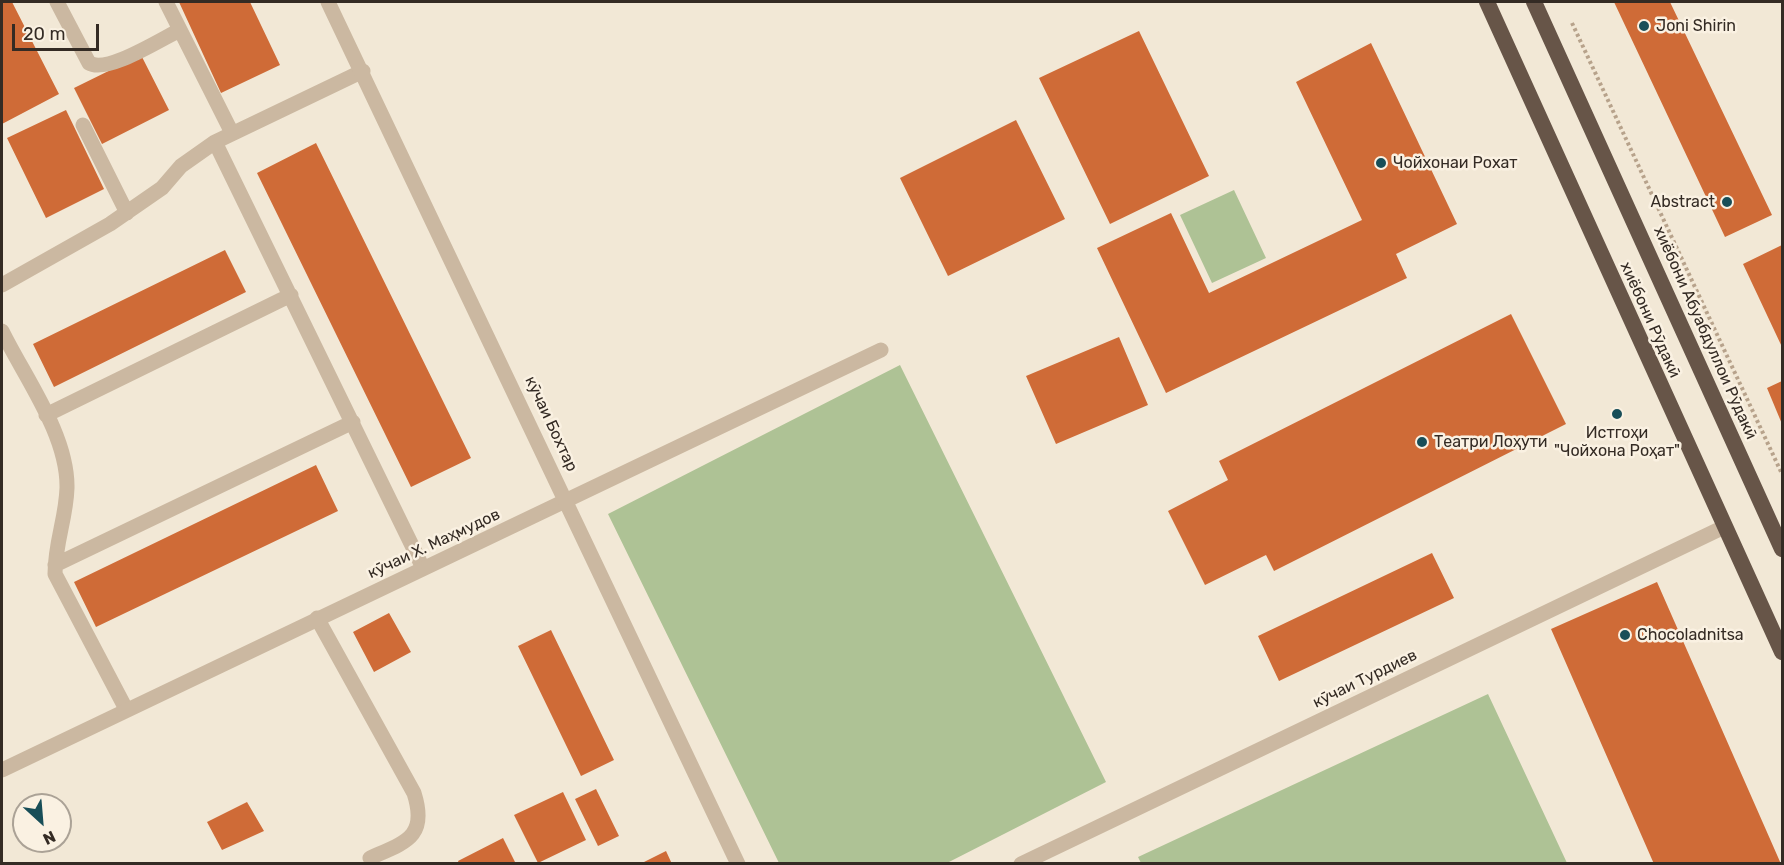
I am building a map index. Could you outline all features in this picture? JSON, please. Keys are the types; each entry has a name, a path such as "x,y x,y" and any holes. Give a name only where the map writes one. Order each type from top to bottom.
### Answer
{"highway":[{"name":"хиёбони Рӯдакӣ","path":"1487,2 1782,652"},
{"name":"хиёбони Абуабдуллои Рӯдакӣ","path":"1534,2 1782,549"}],"street":[{"path":"57,2 88,63 94,66 106,66 180,30"},
{"path":"166,2 232,133"},
{"name":"кӯчаи Бохтар","path":"328,2 363,71 738,864"},
{"path":"2,285 36,268 126,213 162,188 195,154 215,142 363,71"},
{"path":"82,125 126,213"},
{"path":"215,142 423,568"},
{"path":"46,415 291,295"},
{"path":"2,331 64,453 67,485 65,513 54,554 55,574 126,709"},
{"name":"кӯчаи Х. Маҳмудов","path":"2,770 881,350"},
{"path":"55,565 353,422"},
{"name":"кӯчаи Турдиев","path":"1021,864 1724,527"},
{"path":"317,618 414,793 418,807 420,818 417,828 408,838 370,858"}],"path":[{"path":"1571,22 1782,474"}],"green space":[{"path":"1234,190 1266,258 1212,283 1180,215"},
{"path":"900,365 1106,782 947,863 779,863 608,514"},
{"path":"1488,694 1567,863 1141,863 1138,857"}],"building":[{"path":"2,2 12,2 59,94 2,124"},
{"path":"179,2 250,2 280,65 221,93"},
{"path":"1614,2 1670,2 1772,215 1725,237"},
{"path":"1139,31 1209,176 1110,224 1039,78"},
{"path":"1371,43 1457,224 1396,254 1407,278 1166,393 1097,248 1171,213 1209,293 1362,220 1296,82"},
{"path":"141,55 169,110 102,144 74,88"},
{"path":"66,110 104,189 46,218 7,138"},
{"path":"1016,120 1065,219 948,276 900,178"},
{"path":"316,143 471,458 411,487 257,173"},
{"path":"1782,245 1782,347 1743,264"},
{"path":"225,250 246,292 54,387 33,344"},
{"path":"1511,314 1566,424 1274,571 1266,555 1205,585 1168,511 1228,480 1219,461"},
{"path":"1119,337 1148,405 1056,444 1026,376"},
{"path":"1782,381 1782,424 1767,388"},
{"path":"316,465 338,511 96,627 74,582"},
{"path":"1432,553 1454,598 1279,681 1258,636"},
{"path":"1657,582 1781,864 1654,864 1551,629"},
{"path":"389,613 411,652 374,672 353,632"},
{"path":"551,630 614,760 581,776 518,646"},
{"path":"596,789 619,836 598,846 575,799"},
{"path":"563,792 586,840 538,863 514,815"},
{"path":"247,802 264,831 222,850 207,822"},
{"path":"503,838 516,864 459,864 458,861"},
{"path":"666,851 672,864 640,864"}],"place":[{"name":"Joni Shirin","path":"1644,26"},
{"name":"Чойхонаи Рохат","path":"1381,163"},
{"name":"Abstract","path":"1727,202"},
{"name":"Истгоҳи \"Чойхона Роҳат\"","path":"1617,414"},
{"name":"Театри Лоҳути","path":"1422,442"},
{"name":"Chocoladnitsa","path":"1625,635"}]}
